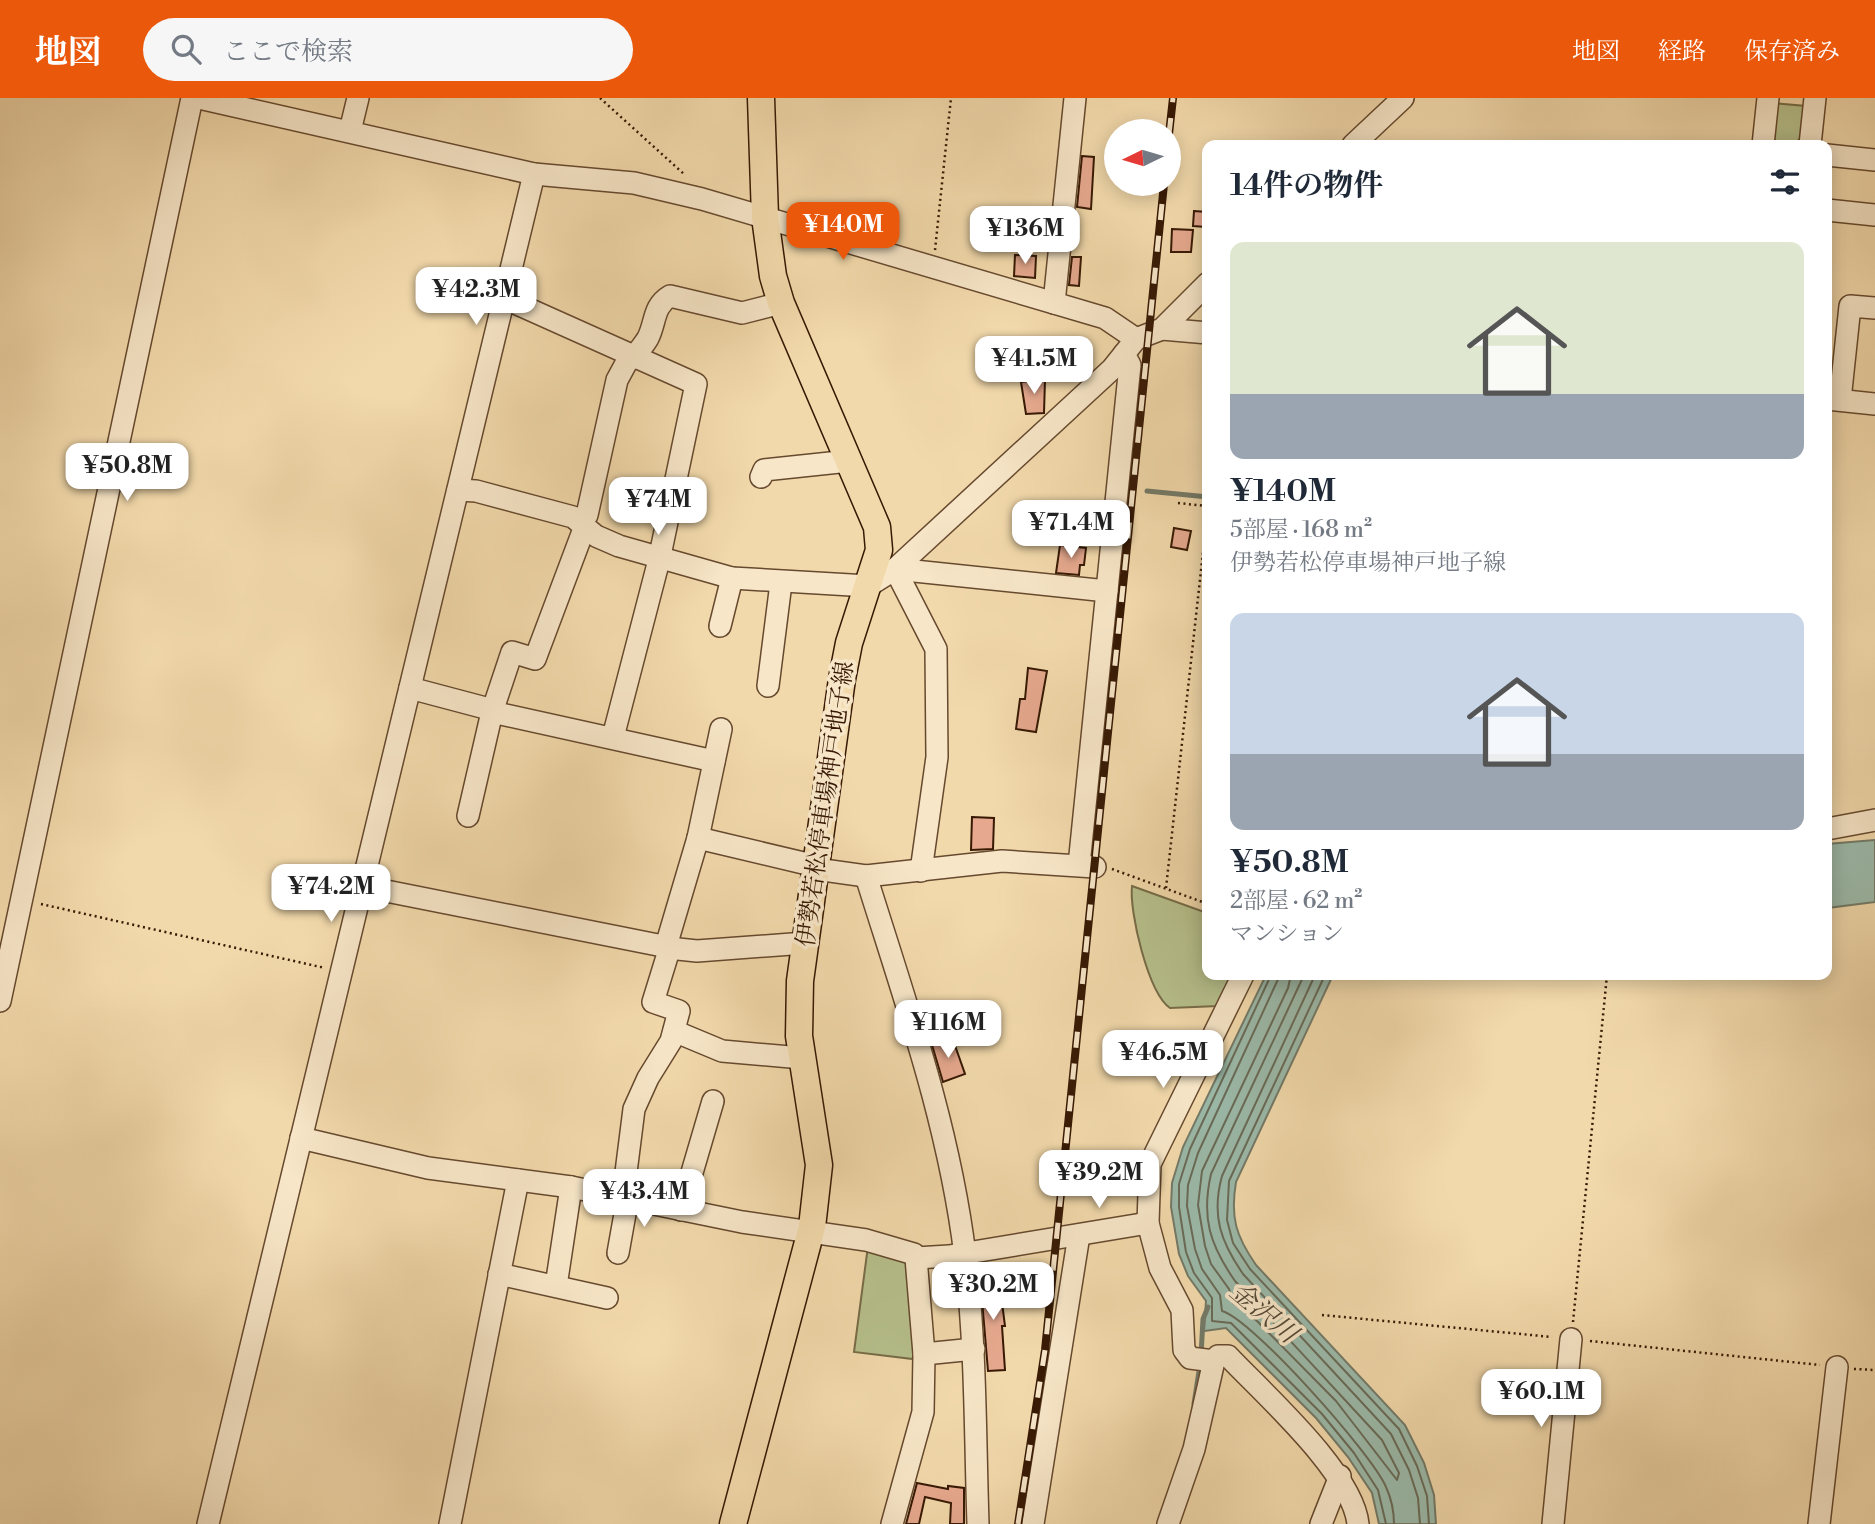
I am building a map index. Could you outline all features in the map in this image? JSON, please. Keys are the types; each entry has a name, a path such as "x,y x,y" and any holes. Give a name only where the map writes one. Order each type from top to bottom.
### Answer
{"main road":[{"name":"伊勢若松停車場神戸地子線","path":"733,1524 808,1234 819,1165 798,1014 804,943 842,679 849,643 879,550 877,527 781,303 773,276 765,217 761,98"}],"street":[{"path":"0,1001 192,98"},
{"path":"199,98 534,174 634,184 702,199 1105,318 1130,346 1107,591 1087,866 1002,860 866,876 816,867 698,838"},
{"path":"350,131 358,98"},
{"path":"1054,303 1075,98"},
{"path":"1361,140 1401,98"},
{"path":"1764,140 1769,98"},
{"path":"1811,140 1815,98"},
{"path":"1832,156 1875,160"},
{"path":"208,1524 534,174"},
{"path":"1832,211 1875,215"},
{"path":"458,490 476,491 548,510 584,524 596,536 659,560 732,578 781,583 868,586 895,569 1058,420 1130,346 1162,329 1202,289"},
{"path":"468,816 493,711 512,652 535,659 587,515 617,380 649,337 655,313 663,300 670,296 742,313 781,303"},
{"path":"504,298 696,384 659,560 613,737"},
{"path":"1875,308 1850,306 1834,400 1875,404"},
{"path":"1162,329 1202,332"},
{"path":"761,477 764,470 849,461"},
{"path":"895,569 1107,591"},
{"path":"895,569 936,649 937,757 921,871"},
{"path":"720,626 732,578"},
{"path":"768,686 781,583"},
{"path":"410,688 493,711 714,761"},
{"path":"618,1253 634,1109 674,1031 679,1011 653,1002 698,838 721,729"},
{"path":"1832,828 1875,820"},
{"path":"866,876 929,1073 965,1252 974,1349 978,1524"},
{"path":"361,886 697,951 804,943"},
{"path":"1241,980 1150,1164 1147,1223 1160,1268 1182,1310 1184,1350 1205,1360 1228,1356 1340,1476 1357,1511 1359,1524"},
{"path":"674,1031 722,1051 803,1058"},
{"path":"681,1210 713,1101"},
{"path":"301,1138 428,1168 572,1187 808,1234 866,1240 914,1254 924,1354 923,1412 891,1524"},
{"path":"450,1524 518,1180"},
{"path":"556,1286 572,1187"},
{"path":"916,1258 1147,1223"},
{"path":"1033,1524 1079,1234"},
{"path":"499,1274 607,1298"},
{"path":"1553,1524 1571,1339"},
{"path":"924,1354 974,1349"},
{"path":"1168,1524 1194,1449 1205,1360"},
{"path":"1819,1524 1837,1367"},
{"path":"1321,1524 1340,1476"}],"path":[{"path":"600,98 679,166 702,199"},
{"path":"933,267 951,98"},
{"path":"1178,503 1202,505"},
{"path":"1166,888 1202,561"},
{"path":"1087,866 1126,872 1202,902"},
{"path":"22,900 342,971"},
{"path":"1571,1339 1607,980"},
{"path":"1322,1315 1875,1370"}],"green space":[{"path":"1773,103 1806,106 1804,136 1798,140 1775,140 1770,133"},
{"path":"1132,886 1202,911 1202,980 1230,980 1218,1006 1170,1008 1162,999 1154,986 1142,951"},
{"path":"868,1246 912,1259 921,1360 854,1352"}],"water":[{"path":"1875,840 1875,902 1832,907 1832,844"},
{"name":"金沢川","path":"1264,980 1331,980 1236,1182 1234,1216 1239,1235 1256,1265 1405,1425 1424,1463 1434,1495 1436,1524 1379,1524 1372,1493 1348,1457 1316,1418 1226,1328 1204,1331 1206,1301 1188,1276 1179,1254 1171,1207 1172,1183 1183,1147"}],"building":[{"path":"1082,156 1094,157 1091,209 1077,207"},
{"path":"1194,211 1202,212 1202,227 1193,226"},
{"path":"1172,229 1193,230 1191,252 1171,252"},
{"path":"1015,255 1036,256 1035,278 1014,276"},
{"path":"1072,257 1081,257 1079,286 1069,285"},
{"path":"1045,379 1044,413 1026,414 1021,382"},
{"path":"1087,523 1101,525 1099,541 1085,540"},
{"path":"1174,528 1191,531 1187,550 1171,547"},
{"path":"1060,545 1086,548 1084,565 1080,565 1079,575 1056,573"},
{"path":"1028,668 1047,671 1036,732 1016,729 1020,699 1025,699"},
{"path":"972,817 994,818 993,849 971,850"},
{"path":"952,1037 965,1074 943,1082 932,1045"},
{"path":"991,1275 991,1278 997,1277 1000,1287 1005,1326 1002,1326 1005,1370 988,1371 980,1276"},
{"path":"917,1483 948,1489 948,1486 964,1488 964,1524 950,1524 951,1503 925,1497 919,1524 906,1524"}],"waterway":[{"path":"1147,491 1202,496"},
{"path":"1201,1356 1203,1319 1208,1307"},
{"path":"1194,1404 1200,1365"}],"railway":[{"path":"1171,119 1173,98"},
{"path":"1018,1524 1045,1350 1163,196"}]}
